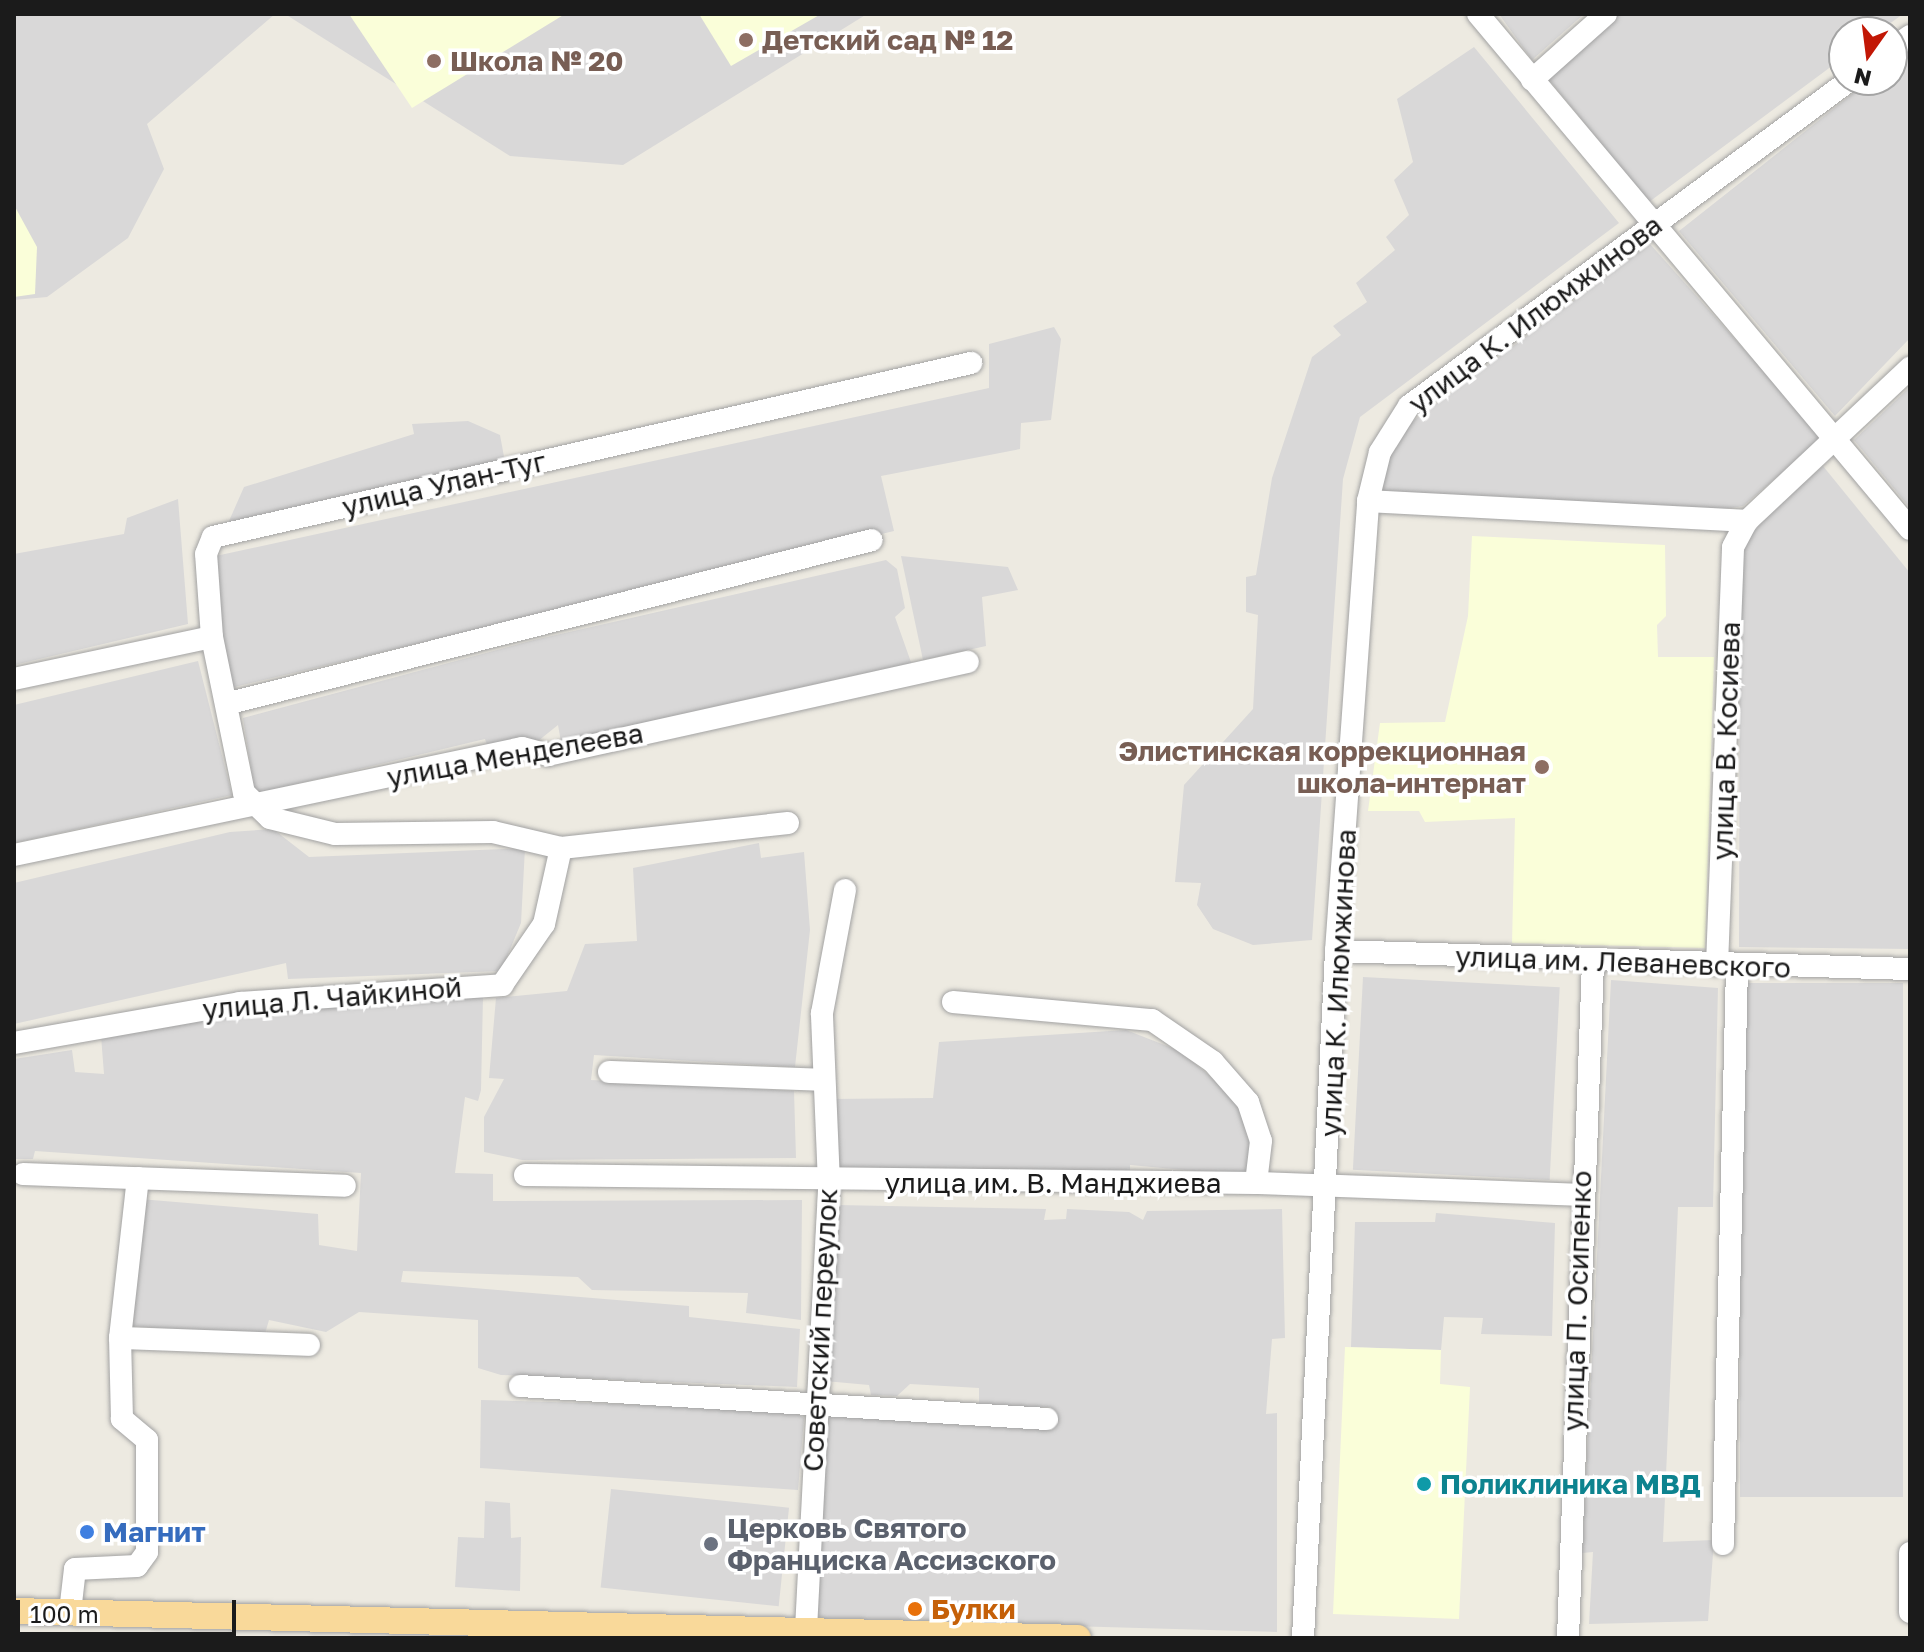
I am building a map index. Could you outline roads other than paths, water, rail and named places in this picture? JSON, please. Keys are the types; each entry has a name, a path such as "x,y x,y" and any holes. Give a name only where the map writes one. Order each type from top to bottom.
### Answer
{"main road":[{"path":"14,1611 1078,1638"}],"street":[{"path":"1478,14 1910,529"},
{"path":"1532,80 1606,14"},
{"name":"улица К. Илюмжинова","path":"1303,1638 1329,1188 1336,951 1368,501 1380,452 1409,406 1828,96"},
{"name":"улица Улан-Туг","path":"212,637 206,554 213,537 971,363"},
{"name":"улица В. Косиева","path":"1727,965 1733,547 1747,521 1910,368"},
{"path":"1368,501 1747,521"},
{"path":"226,704 872,540"},
{"path":"14,679 212,637 244,793 255,805 295,827 335,834 493,832 561,848 788,823"},
{"name":"улица Менделеева","path":"14,855 522,748 548,755 968,662"},
{"name":"улица Л. Чайкиной","path":"14,1043 229,1004 502,985 544,924 561,848"},
{"name":"Советский переулок","path":"806,1629 815,1400 829,1183 822,1013 845,890"},
{"name":"улица им. Леваневского","path":"1336,951 1593,964 1910,969"},
{"name":"улица П. Осипенко","path":"1568,1638 1580,1195 1593,964"},
{"path":"1723,1544 1727,965"},
{"path":"953,1002 1117,1012 1152,1020 1213,1062 1248,1102 1261,1141 1256,1183"},
{"path":"609,1072 823,1080"},
{"path":"23,1174 345,1186"},
{"name":"улица им. В. Манджиева","path":"525,1175 829,1183 1256,1183 1580,1195"},
{"path":"70,1612 75,1569 137,1566 147,1552 147,1440 122,1419 120,1338 138,1178"},
{"path":"120,1338 309,1345"},
{"path":"520,1386 815,1400 1047,1419"},
{"path":"1910,1553 1910,1612"}],"place":[{"name":"Детский сад № 12","path":"746,40"},
{"name":"Школа № 20","path":"434,61"},
{"name":"Элистинская коррекционная школа-интернат","path":"1542,767"},
{"name":"Поликлиника МВД","path":"1424,1484"},
{"name":"Магнит","path":"87,1532"},
{"name":"Церковь Святого Франциска Ассизского","path":"711,1544"},
{"name":"Булки","path":"915,1609"}]}
